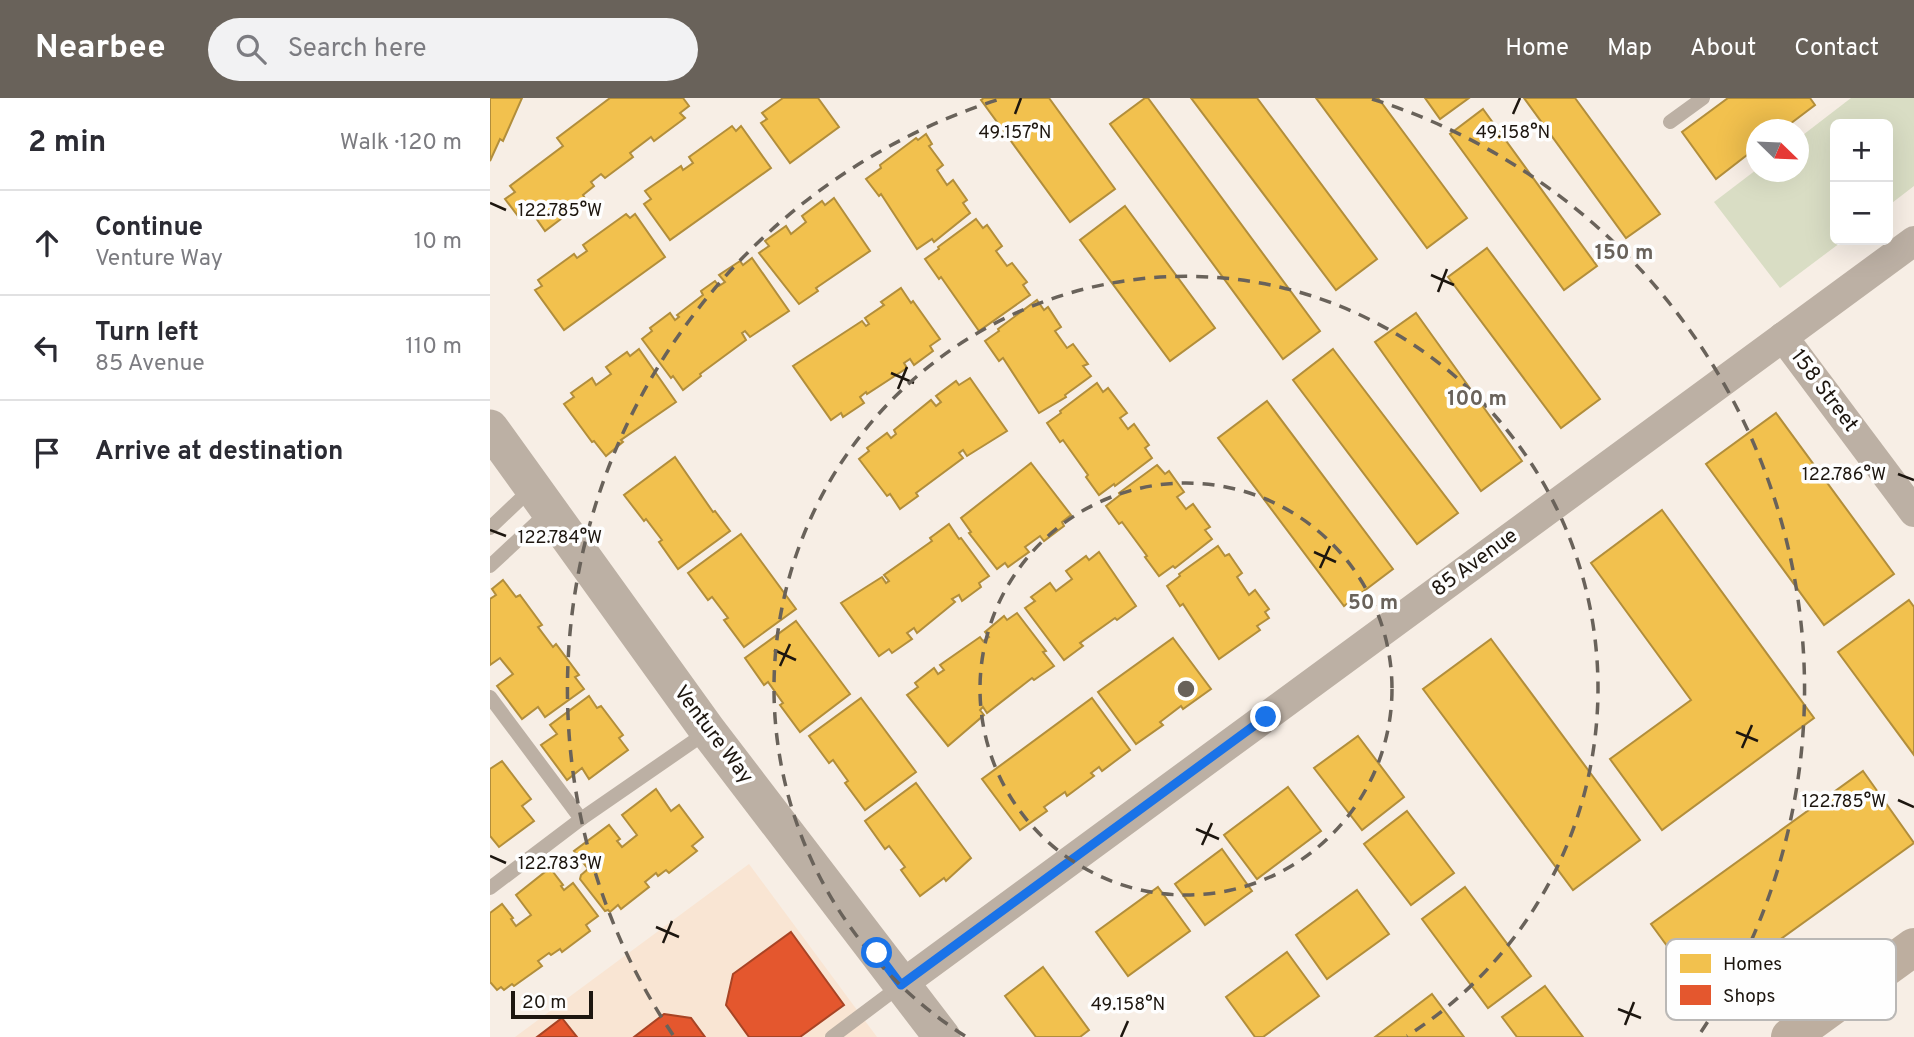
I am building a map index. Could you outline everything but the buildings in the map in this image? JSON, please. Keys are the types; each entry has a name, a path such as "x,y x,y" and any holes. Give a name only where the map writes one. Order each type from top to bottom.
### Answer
{"main road":[{"path":"1896,960 1914,947"},
{"path":"1790,1037 1813,1020"}],"street":[{"name":"85 Avenue","path":"901,985 1914,241"},
{"name":"158 Street","path":"1783,337 1914,512"},
{"name":"Venture Way","path":"490,428 708,731 942,1037"}],"lane":[{"path":"1670,122 1703,98"},
{"path":"490,528 541,499"},
{"path":"490,566 541,499"},
{"path":"490,697 581,819"},
{"path":"490,888 581,819 708,731"},
{"path":"832,1037 901,985"}],"shaded area":[{"path":"749,864 877,1037 515,1037"}],"green space":[{"path":"1851,98 1914,98 1914,186 1893,202 1893,119 1830,119 1830,245 1837,245 1780,288 1714,202 1746,178 1746,182 1809,182 1809,130"}],"route":[{"path":"877,953 901,985 1266,717"}]}
